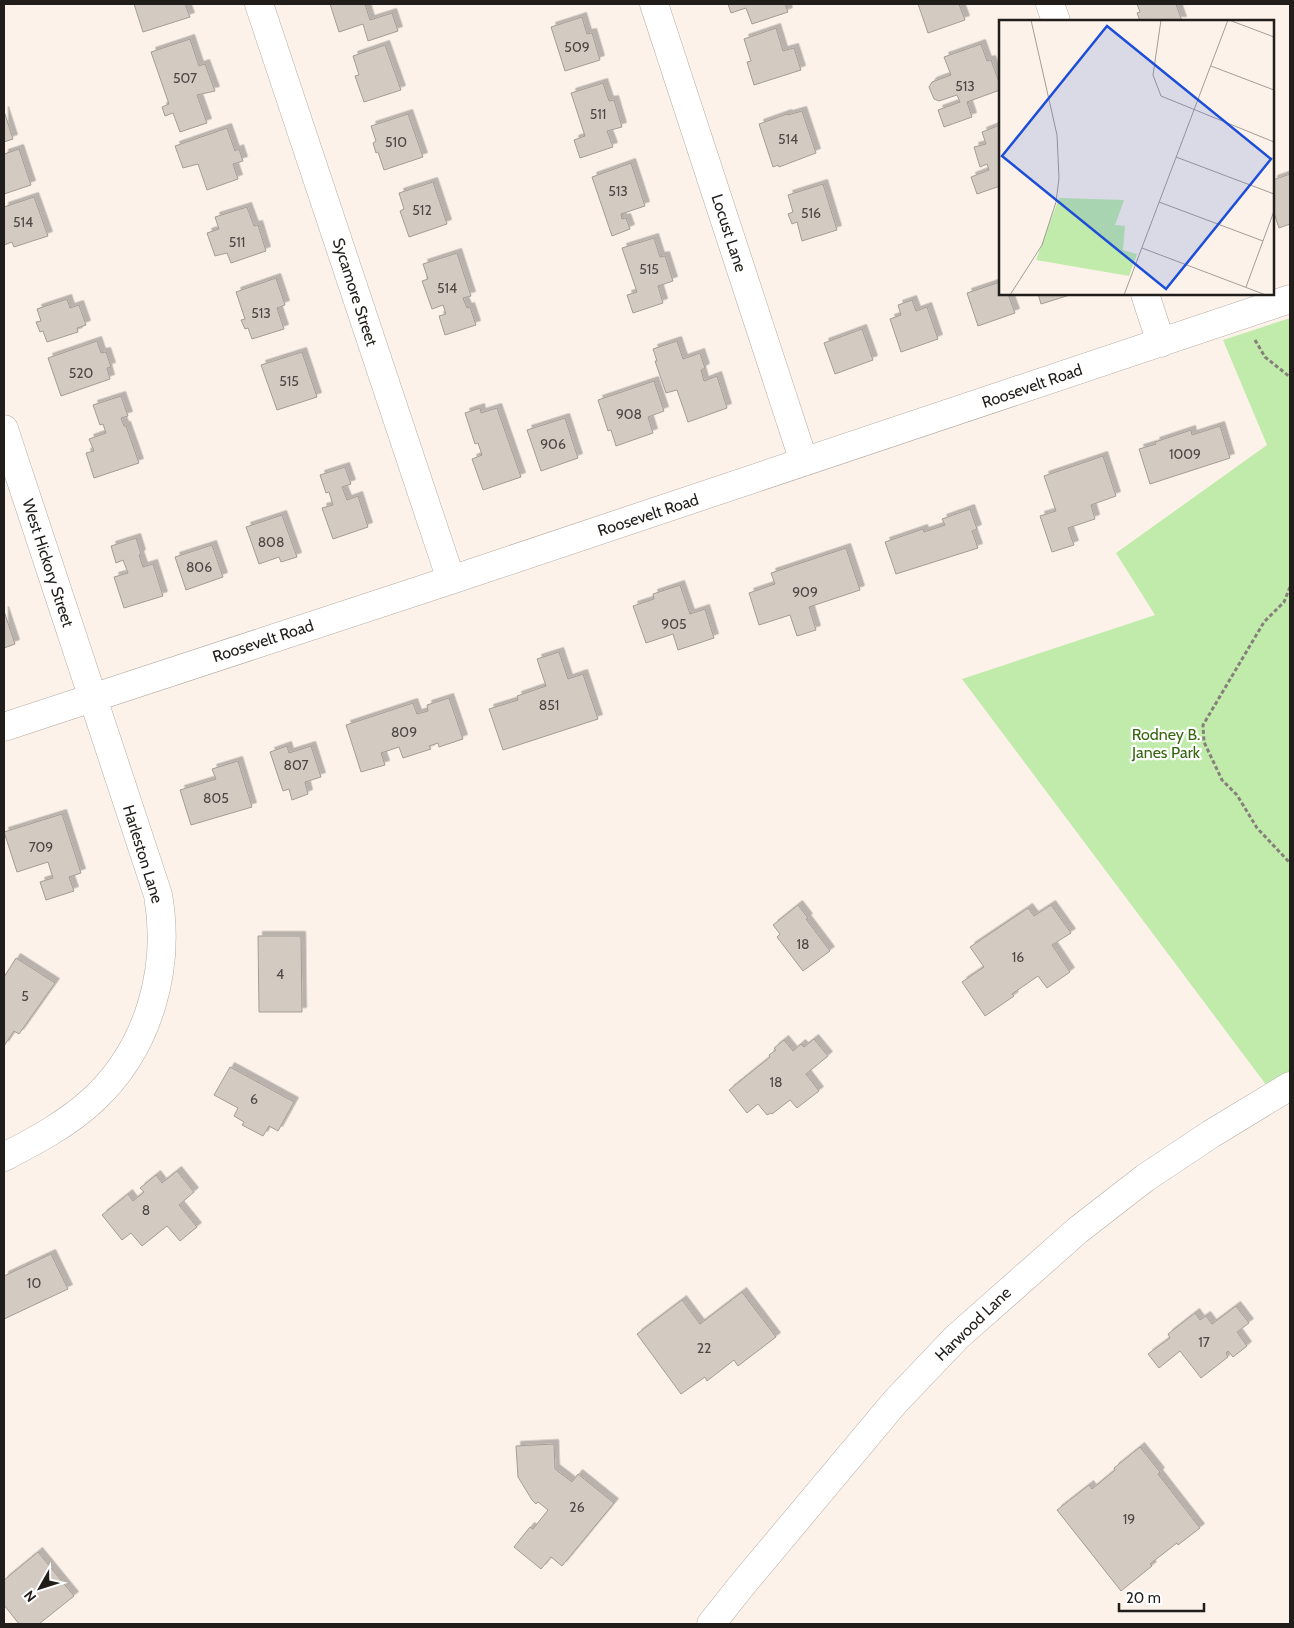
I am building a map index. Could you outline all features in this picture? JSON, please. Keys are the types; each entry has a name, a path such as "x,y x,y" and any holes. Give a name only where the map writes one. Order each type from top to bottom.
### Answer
{"street":[{"name":"Sycamore Street","path":"259,4 450,580"},
{"name":"Locust Lane","path":"654,4 804,462"},
{"path":"1050,4 1056,20"},
{"path":"1146,295 1161,342"},
{"name":"Roosevelt Road","path":"4,727 1290,299"},
{"name":"West Hickory Street","path":"4,429 92,697"},
{"name":"Harleston Lane","path":"4,1158 51,1132 72,1117 111,1081 126,1061 138,1039 150,1011 157,987 161,962 161,916 158,895 92,697"},
{"name":"Harwood Lane","path":"711,1624 895,1402 957,1337 1078,1230 1138,1184 1211,1134 1290,1086"}],"path":[{"path":"1243,315 1257,345 1265,357 1290,377"},
{"path":"1290,587 1284,602 1264,622 1204,725 1204,742 1222,780 1237,795 1257,828 1290,863"}],"green space":[{"name":"Rodney B. Janes Park","path":"1290,318 1290,1073 1267,1086 962,679 1155,615 1116,553 1267,445 1223,340"}],"building":[{"path":"134,4 185,4 190,17 143,32"},
{"path":"330,4 365,4 370,20 392,13 398,31 368,41 363,24 339,32"},
{"path":"728,4 785,4 788,12 752,24 746,8 731,13"},
{"path":"918,4 959,4 965,20 928,33"},
{"path":"1137,4 1176,4 1182,20 1140,20 1137,13 1140,12"},
{"path":"582,17 587,34 592,33 600,60 565,71 551,27"},
{"path":"776,28 783,51 794,48 801,70 754,85 747,62 751,61 744,39"},
{"path":"190,39 199,66 205,64 215,91 197,95 207,123 180,132 173,113 165,116 162,107 169,104 151,52"},
{"path":"981,44 987,61 991,60 999,82 999,90 967,102 972,117 944,127 938,110 960,102 957,95 939,101 934,99 929,87 932,82 951,75 944,57"},
{"path":"385,45 401,90 364,102 355,76 359,75 353,56"},
{"path":"603,83 609,101 614,100 622,127 607,131 613,147 580,158 574,140 585,136 571,93"},
{"path":"4,111 13,139 4,142"},
{"path":"802,111 816,153 779,167 778,165 773,167 759,124"},
{"path":"408,114 423,157 384,170 373,143 376,141 371,126"},
{"path":"999,125 999,186 977,194 971,177 989,170 987,164 980,167 974,147 986,144 982,132"},
{"path":"227,128 235,151 239,149 243,161 233,164 238,179 207,190 198,164 183,168 175,146"},
{"path":"19,149 31,185 4,194 4,154"},
{"path":"631,163 645,206 621,214 622,219 626,218 630,229 612,236 592,177"},
{"path":"1290,174 1290,224 1279,228 1274,213 1274,180"},
{"path":"433,182 447,224 409,237 400,211 404,209 399,193"},
{"path":"823,184 837,230 802,241 797,222 792,224 788,214 793,212 788,195"},
{"path":"34,197 48,236 14,247 12,242 4,245 4,207"},
{"path":"247,207 254,226 258,225 266,251 231,263 227,253 215,256 207,233 219,229 215,217"},
{"path":"654,238 660,257 665,256 673,281 658,286 663,303 633,313 627,295 637,292 622,248"},
{"path":"457,253 471,296 463,298 467,308 470,307 476,325 445,335 439,316 446,314 443,305 432,309 422,281 428,279 423,264"},
{"path":"276,278 285,305 277,308 284,329 252,339 248,328 245,329 241,320 245,319 236,292"},
{"path":"999,282 999,295 1008,295 1015,313 978,326 967,293"},
{"path":"1038,295 1070,295 1041,304"},
{"path":"67,299 70,308 79,305 86,325 77,328 78,332 47,342 43,331 40,332 36,322 41,321 37,309"},
{"path":"912,300 916,311 927,307 938,339 901,352 890,319 901,315 898,305"},
{"path":"862,329 873,360 835,374 824,343"},
{"path":"97,341 101,353 106,352 111,367 107,368 110,379 61,396 48,358"},
{"path":"677,341 683,359 700,353 705,368 701,370 704,381 717,376 727,408 688,422 677,390 666,393 653,349"},
{"path":"302,352 317,397 277,410 261,365"},
{"path":"654,381 664,411 648,417 653,433 616,446 611,430 608,431 598,400"},
{"path":"121,396 128,416 121,418 124,426 126,426 139,463 94,478 86,453 94,451 89,439 106,433 103,424 100,425 93,405"},
{"path":"480,408 481,413 497,408 521,477 483,490 472,459 482,455 478,443 475,444 465,413"},
{"path":"565,418 578,458 541,471 527,430"},
{"path":"1220,426 1230,458 1150,484 1139,449 1191,430 1192,435"},
{"path":"1103,456 1116,496 1091,505 1095,519 1068,528 1074,545 1052,552 1040,516 1056,511 1044,476"},
{"path":"345,467 351,484 342,487 347,500 358,496 368,527 333,539 322,508 333,505 329,492 326,493 320,475"},
{"path":"970,509 977,529 972,531 978,548 896,574 885,542 923,529 924,532 945,525 942,519"},
{"path":"282,515 297,557 281,562 279,557 259,564 246,527"},
{"path":"136,538 143,567 153,564 163,596 124,608 114,577 128,573 123,560 116,563 111,546"},
{"path":"212,545 223,577 186,590 175,557"},
{"path":"846,548 860,590 809,607 816,630 797,636 790,615 759,625 749,593 775,584 771,573"},
{"path":"680,585 690,614 705,609 714,638 678,650 673,634 646,643 633,606 654,599 653,594"},
{"path":"4,611 15,644 4,648"},
{"path":"559,652 568,679 583,674 598,719 503,750 489,709 518,700 517,696 546,686 537,659"},
{"path":"449,698 463,739 439,747 438,743 429,746 431,749 403,758 399,747 381,753 385,765 361,772 346,725 413,703 417,714 428,711 427,705"},
{"path":"287,746 289,753 311,746 321,777 305,782 308,794 292,800 289,789 283,791 270,752"},
{"path":"238,761 252,807 191,825 180,790 216,779 212,769"},
{"path":"62,814 81,873 69,877 74,891 46,900 40,882 53,878 48,862 17,872 4,832"},
{"path":"798,905 830,951 803,971 777,937 780,934 773,925"},
{"path":"1051,905 1071,933 1052,945 1070,972 1047,988 1038,976 1012,994 1014,996 985,1016 962,982 984,967 970,947 1028,908 1034,916"},
{"path":"258,936 301,936 302,1012 259,1012"},
{"path":"16,958 55,983 19,1034 14,1031 4,1046 4,977"},
{"path":"814,1039 828,1056 806,1074 819,1091 797,1108 790,1100 772,1114 767,1115 758,1104 747,1113 729,1090 770,1057 769,1055 776,1050 774,1048 784,1040 793,1051 801,1044 804,1047"},
{"path":"230,1067 294,1102 278,1131 269,1126 263,1136 242,1125 244,1122 234,1116 238,1108 214,1095"},
{"path":"177,1171 194,1192 179,1205 197,1227 180,1241 167,1226 142,1246 131,1233 122,1240 102,1215 128,1194 133,1201 144,1192 140,1188 156,1175 162,1183"},
{"path":"51,1254 68,1289 4,1319 4,1276"},
{"path":"742,1292 776,1337 738,1366 734,1360 707,1381 705,1377 681,1394 637,1334 682,1300 700,1324"},
{"path":"1236,1306 1249,1323 1237,1332 1247,1346 1233,1357 1228,1351 1226,1353 1228,1357 1201,1378 1180,1351 1159,1368 1148,1354 1170,1338 1168,1334 1195,1313 1200,1320 1206,1316 1212,1324"},
{"path":"554,1444 555,1469 572,1482 578,1474 614,1503 562,1566 551,1557 541,1569 514,1547 530,1527 533,1529 548,1510 532,1500 518,1477 516,1446"},
{"path":"1140,1447 1160,1472 1158,1474 1200,1528 1150,1564 1152,1566 1121,1591 1057,1510 1089,1485 1092,1489"},
{"path":"38,1552 74,1596 39,1624 19,1624 4,1605 4,1580"}]}
